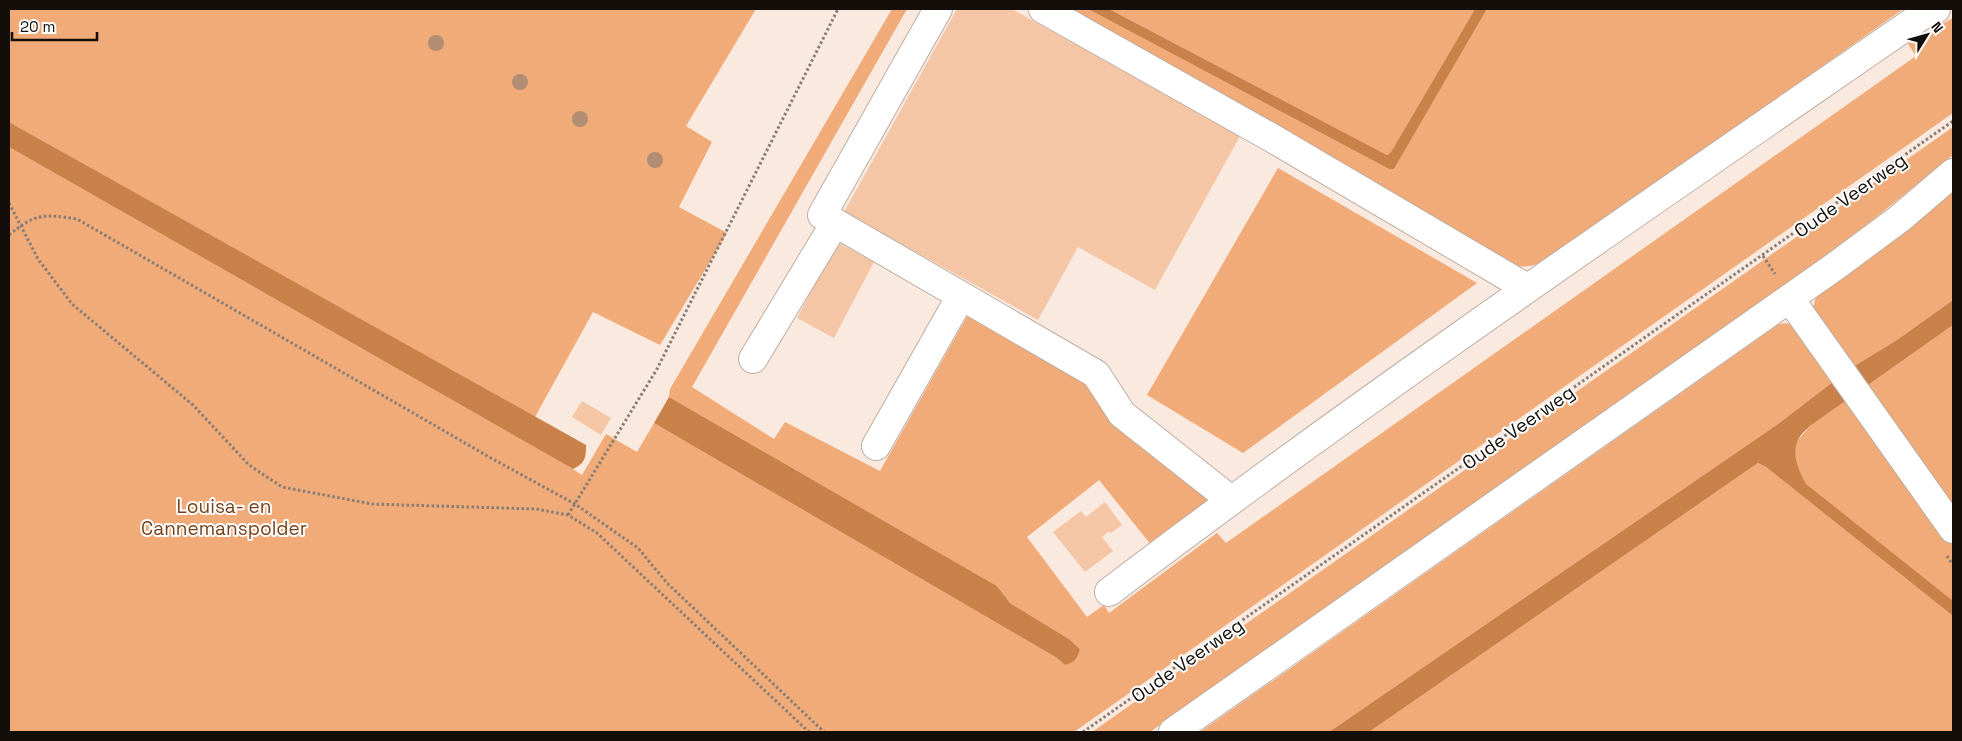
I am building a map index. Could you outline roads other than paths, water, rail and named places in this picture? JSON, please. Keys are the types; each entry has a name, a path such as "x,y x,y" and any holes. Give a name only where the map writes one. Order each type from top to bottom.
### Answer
{"street":[{"path":"938,9 822,215 1096,374 1122,414 1231,500"},
{"path":"1043,9 1263,133 1527,288"},
{"path":"1109,592 1231,500 1527,288 1927,12 1936,9"},
{"path":"1173,732 1790,299 1899,219 1953,173"},
{"path":"753,360 835,223"},
{"path":"876,446 961,296"},
{"path":"1790,299 1953,529"},
{"path":"907,390 913,421"}],"park label":[{"name":"Louisa- en Cannemanspolder","path":"224,517"}]}
